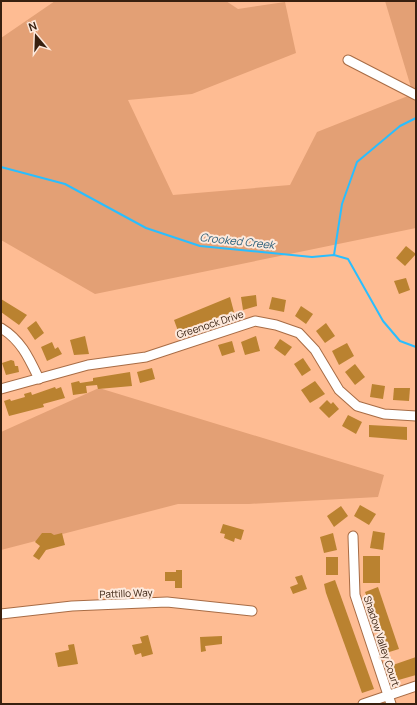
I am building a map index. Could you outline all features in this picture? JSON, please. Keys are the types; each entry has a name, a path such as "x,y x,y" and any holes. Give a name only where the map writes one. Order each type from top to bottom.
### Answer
{"street":[{"path":"348,60 416,95"},
{"name":"Greenock Drive","path":"1,389 88,365 146,357 255,322 276,325 299,333 315,350 339,390 357,406 384,414 416,416"},
{"path":"1,328 11,334 26,351 38,379"},
{"name":"Shadow Valley Court","path":"353,536 355,595 390,700"},
{"name":"Pattillo Way","path":"1,614 72,606 167,602 252,611"},
{"path":"363,704 390,700 416,686"}],"shaded area":[{"path":"55,1 226,1 238,9 285,2 296,53 192,94 128,100 173,195 290,185 317,132 413,94 385,1 416,1 416,228 95,294 1,240 1,38"},
{"path":"99,388 384,475 378,497 249,504 178,504 1,550 1,432"}],"building":[{"path":"406,246 416,254 405,266 396,258"},
{"path":"406,278 410,290 399,294 394,281"},
{"path":"256,295 257,306 243,310 241,297"},
{"path":"230,297 234,312 178,331 174,320"},
{"path":"272,297 286,300 284,312 269,309"},
{"path":"1,299 27,315 19,325 1,312"},
{"path":"301,306 313,314 306,324 295,316"},
{"path":"36,321 44,333 35,340 27,328"},
{"path":"326,323 335,336 325,343 316,331"},
{"path":"85,336 89,354 74,355 70,340"},
{"path":"256,336 260,351 245,355 241,342"},
{"path":"280,339 292,347 285,356 274,348"},
{"path":"232,341 235,352 222,356 218,345"},
{"path":"52,342 55,349 58,347 62,354 47,361 41,347"},
{"path":"347,343 354,356 339,365 332,351"},
{"path":"303,358 311,370 302,376 294,364"},
{"path":"11,360 14,361 15,366 18,366 19,372 6,375 2,363"},
{"path":"355,364 365,377 355,385 345,372"},
{"path":"152,368 155,379 140,383 137,372"},
{"path":"130,372 132,386 98,389 97,385 86,386 87,393 73,395 71,383 79,381 80,383 93,381 93,378"},
{"path":"315,381 325,394 310,403 301,390"},
{"path":"372,384 385,386 383,399 370,397"},
{"path":"55,387 56,389 61,387 65,398 43,404 44,407 9,416 4,401 10,399 11,401 25,397 24,394 31,392 32,395"},
{"path":"394,388 410,388 409,401 393,400"},
{"path":"327,400 331,404 333,402 339,409 329,418 319,408"},
{"path":"348,415 362,422 356,434 342,426"},
{"path":"369,425 407,427 407,440 369,437"},
{"path":"360,505 376,514 369,525 354,516"},
{"path":"341,506 348,516 334,527 327,516"},
{"path":"223,524 244,530 241,540 235,538 234,542 224,538 225,534 220,533"},
{"path":"373,531 385,533 383,550 370,548"},
{"path":"42,533 51,533 54,535 62,533 65,545 46,550 39,560 33,556 40,546 35,542"},
{"path":"333,533 337,550 324,553 320,537"},
{"path":"363,556 380,556 380,583 363,583"},
{"path":"326,557 338,557 338,575 326,575"},
{"path":"176,570 182,570 182,588 175,588 175,581 165,581 165,572 176,572"},
{"path":"302,575 307,589 293,594 290,587 298,584 295,577"},
{"path":"335,580 374,689 362,693 326,593 324,584"},
{"path":"378,587 399,649 386,653 365,592"},
{"path":"148,635 153,654 142,657 141,653 135,655 132,645 142,643 140,637"},
{"path":"222,636 222,644 205,646 206,651 201,652 200,637"},
{"path":"74,644 78,664 58,667 55,653 69,650 68,645"},
{"path":"416,657 416,675 395,681 390,666"}],"waterway":[{"path":"334,255 342,204 357,162 400,126 416,118"},
{"name":"Crooked Creek","path":"1,167 65,184 146,228 200,246 312,257 334,255 348,259 383,321 400,341 416,347"}]}
